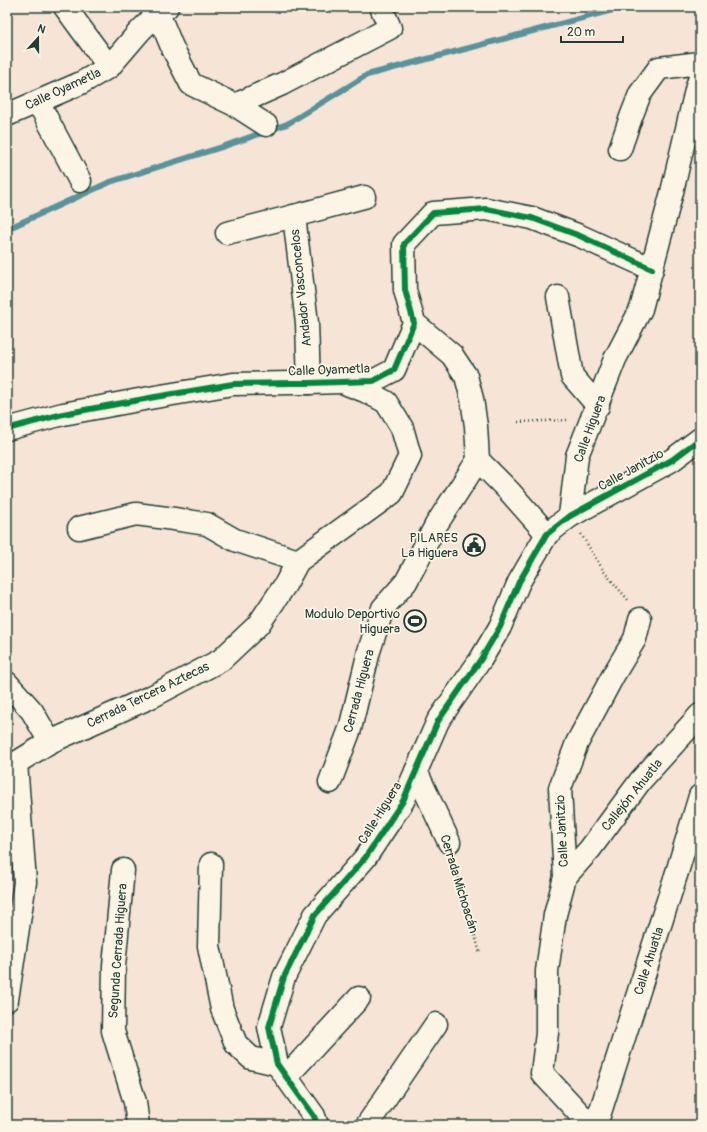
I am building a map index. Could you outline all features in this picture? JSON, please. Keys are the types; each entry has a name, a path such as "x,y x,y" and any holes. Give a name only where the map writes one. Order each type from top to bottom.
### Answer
{"street":[{"path":"64,7 109,67"},
{"path":"235,106 282,84 390,28 381,7"},
{"path":"161,9 172,47 191,84 235,106 266,125"},
{"name":"Calle Oyametla","path":"7,115 81,83 109,67 161,9"},
{"path":"620,150 640,94 659,68 700,63"},
{"name":"Calle Higuera","path":"317,1125 314,1116 281,1070 269,1027 284,977 315,915 365,858 404,801 438,721 481,659 500,626 519,582 547,534 570,516 577,456 616,359 641,309 700,78"},
{"path":"38,102 80,181"},
{"name":"Andador Vasconcelos","path":"227,233 364,197"},
{"path":"547,534 509,491 478,460 476,426 472,398 466,376 452,354 414,322 405,290 404,244 433,213 486,209 532,218 580,236 652,269"},
{"name":"Andador Vasconcelos","path":"294,216 307,322 309,383"},
{"path":"558,297 572,376 595,412"},
{"name":"Calle Oyametla","path":"7,429 63,414 233,384 373,381 394,370 414,322"},
{"name":"Cerrada Tercera Aztecas","path":"12,766 50,742 153,696 221,660 258,625 285,585 298,561 392,493 410,456 402,428 386,402 343,382"},
{"name":"Calle Janitzio","path":"570,516 672,460 700,439"},
{"name":"Cerrada Higuera","path":"330,782 350,729 369,651 383,608 406,582 436,525 478,460"},
{"path":"79,528 136,514 174,519 207,524 235,540 298,561"},
{"name":"Calle Janitzio","path":"590,1125 542,1073 547,1033 547,971 555,915 565,877 560,788 577,743 614,674 635,639 640,619"},
{"path":"7,683 32,711 50,742"},
{"name":"Callejón Ahuatla","path":"565,877 590,849 641,780 700,715"},
{"path":"7,1000 25,882 12,766"},
{"name":"Cerrada Michoacán","path":"416,771 449,842"},
{"name":"Calle Ahuatla","path":"596,1125 700,796"},
{"path":"211,864 209,946 222,1009 236,1044 251,1058 281,1070 359,998"},
{"name":"Segunda Cerrada Higuera","path":"123,870 114,966 113,1031 135,1102 138,1125"},
{"path":"368,1125 436,1024"}],"path":[{"path":"518,422 595,412"},
{"path":"570,516 606,572 627,597 640,619"}],"waterway":[{"path":"7,229 110,182 222,147 287,124 367,75 624,7"}],"cycle path":[{"path":"7,429 63,414 233,384 373,381 394,370 414,323 405,290 404,244 433,213 486,209 532,218 580,236 652,269"},
{"path":"317,1125 314,1116 277,1064 269,1027 284,977 315,915 365,858 403,801 438,721 481,659 500,627 519,582 547,534 570,516 672,460 700,439"}],"place":[{"name":"PILARES La Higuera","path":"474,545"},
{"name":"Modulo Deportivo Higuera","path":"415,621"}]}
